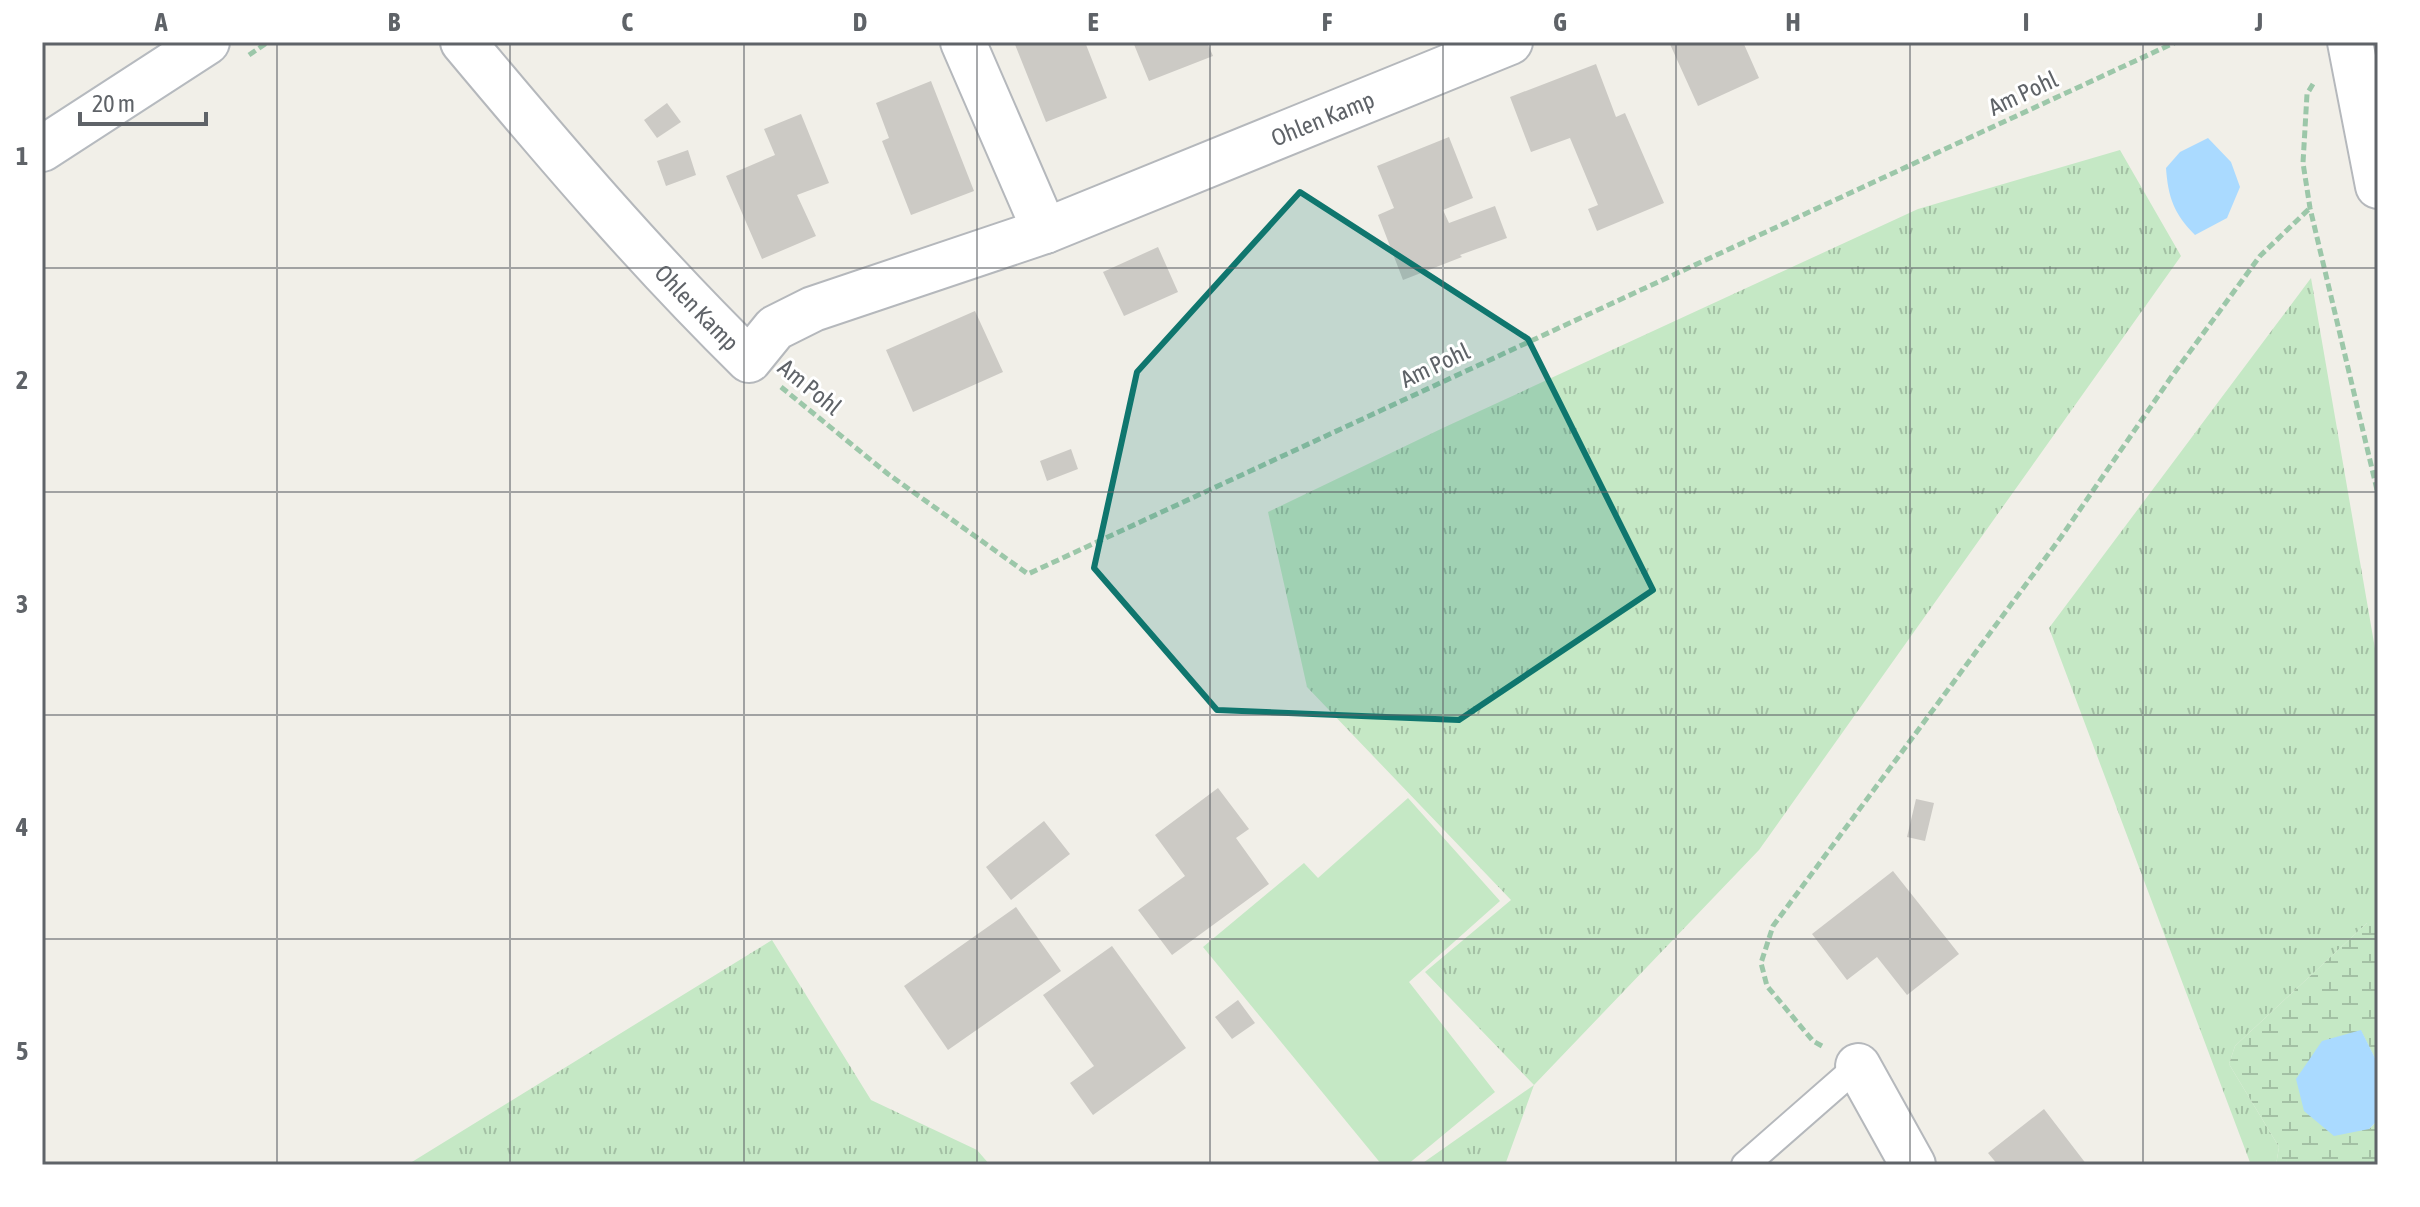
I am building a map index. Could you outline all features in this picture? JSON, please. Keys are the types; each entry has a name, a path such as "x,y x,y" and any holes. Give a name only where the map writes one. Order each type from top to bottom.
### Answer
{"street":[{"path":"42,149 207,42"},
{"name":"Ohlen Kamp","path":"463,42 683,295 749,360 775,328 813,309 1045,231 1510,42"},
{"path":"963,42 1045,231"},
{"path":"2350,42 2378,186"},
{"path":"1858,1066 1913,1165"}],"lane":[{"path":"1745,1165 1858,1066"}],"path":[{"name":"Am Pohl","path":"749,360 888,474 1028,574 2176,42"},
{"path":"2315,81 2307,94 2303,163 2310,208 2378,494"},
{"path":"1858,1066 1813,1041 1767,986 1761,963 1773,926 2061,537 2172,376 2260,256 2310,208"}],"highlighted area":[{"path":"1300,192 1528,339 1653,590 1459,720 1217,710 1094,568 1137,372"}],"green space":[{"path":"2120,150 2181,256 1759,850 1534,1085 1425,972 1511,900 1307,687 1268,512 1918,209"},
{"path":"2311,278 2378,666 2378,923 2367,923 2235,1046 2229,1064 2279,1147 2276,1165 2251,1165 2049,628"},
{"path":"1408,798 1500,901 1409,982 1495,1092 1407,1165 1382,1165 1203,947 1304,863 1318,878"},
{"path":"2367,923 2378,923 2378,1064 2361,1031 2369,1129 2378,1120 2378,1165 2276,1165 2279,1147 2229,1064 2235,1046"},
{"path":"772,940 871,1100 977,1150 990,1165 407,1165"},
{"path":"1534,1085 1505,1165 1420,1165"}],"water":[{"path":"2208,138 2231,162 2240,187 2227,218 2195,235 2173,204 2166,168 2180,152"},
{"path":"2361,1030 2378,1064 2378,1120 2369,1129 2334,1136 2304,1111 2296,1079 2322,1041"}],"building":[{"path":"1014,42 1085,42 1107,98 1046,122"},
{"path":"1133,42 1207,42 1213,56 1149,81"},
{"path":"1669,42 1743,42 1759,78 1698,106"},
{"path":"1596,64 1616,117 1625,113 1664,203 1597,231 1588,209 1598,205 1570,138 1531,152 1510,97"},
{"path":"931,81 974,191 911,215 882,141 889,138 876,103"},
{"path":"667,103 681,122 657,138 644,120"},
{"path":"801,114 829,183 797,195 816,236 762,259 726,176 775,155 764,129"},
{"path":"1449,137 1473,198 1443,210 1449,223 1495,206 1507,238 1403,280 1378,215 1394,208 1377,166"},
{"path":"688,150 696,175 666,186 657,161"},
{"path":"1158,247 1178,292 1124,316 1103,272"},
{"path":"975,311 1003,372 913,412 886,350"},
{"path":"1071,449 1078,469 1047,481 1040,461"},
{"path":"1218,788 1249,829 1236,838 1269,884 1172,955 1138,910 1185,876 1155,835"},
{"path":"1916,799 1934,803 1925,841 1907,837"},
{"path":"1044,821 1070,854 1011,900 986,867"},
{"path":"1893,871 1959,954 1907,995 1877,957 1847,980 1812,934"},
{"path":"1016,907 1061,971 948,1050 904,986"},
{"path":"1112,946 1186,1048 1093,1115 1070,1083 1094,1066 1043,995"},
{"path":"1238,1000 1255,1023 1232,1039 1215,1017"},
{"path":"2044,1109 2087,1165 1998,1165 1988,1153"}]}
